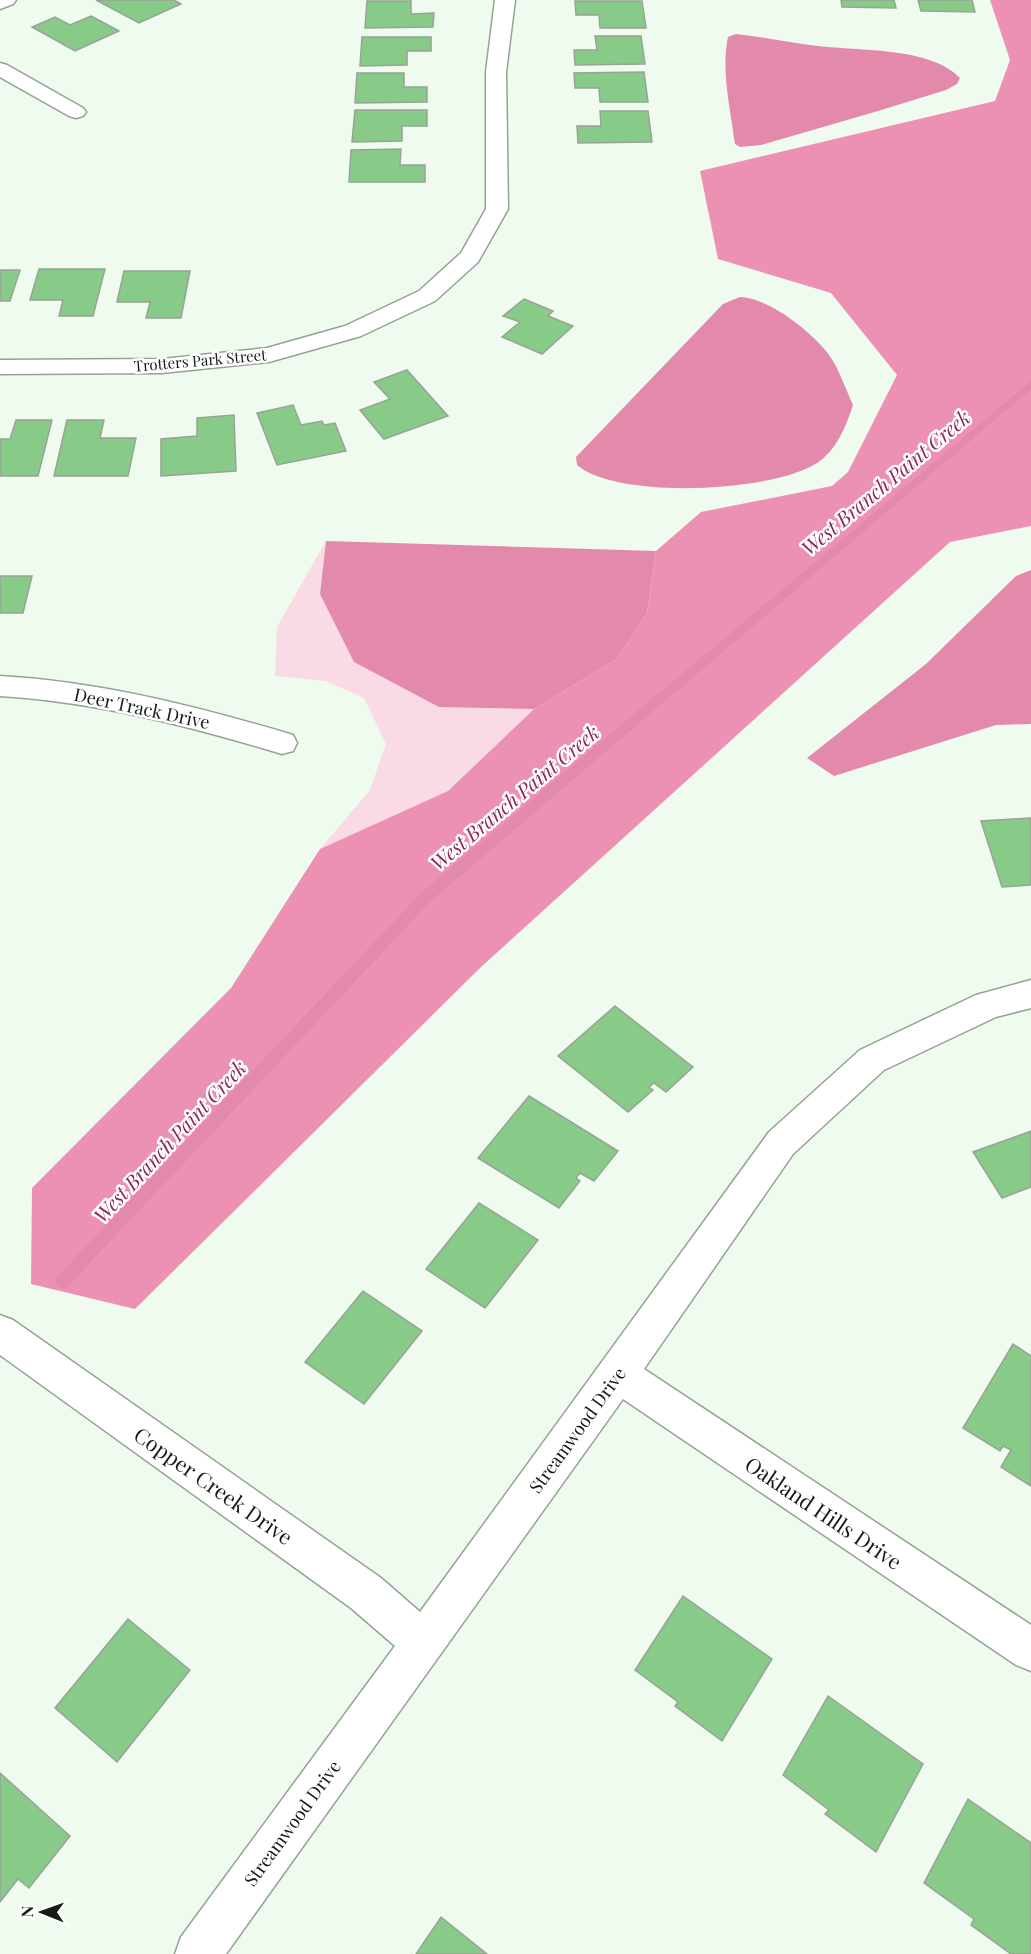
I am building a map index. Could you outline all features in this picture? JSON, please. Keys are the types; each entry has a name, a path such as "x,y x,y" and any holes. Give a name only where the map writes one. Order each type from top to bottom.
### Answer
{"street":[{"path":"0,3 6,0"},
{"name":"Trotters Park Street","path":"0,367 162,366 269,355 353,331 427,296 470,257 497,209 496,72 506,0"},
{"path":"0,69 76,112"},
{"name":"Deer Track Drive","path":"0,686 34,687 89,694 159,707 282,743"},
{"name":"Streamwood Drive","path":"198,1954 618,1374 781,1143 872,1060 988,1005 1031,994"},
{"name":"Copper Creek Drive","path":"0,1333 366,1593 423,1643"},
{"name":"Oakland Hills Drive","path":"618,1374 1031,1650"}],"shaded area":[{"path":"990,0 1031,0 1031,526 950,542 481,967 135,1309 31,1284 32,1188 231,988 320,849 448,791 534,709 617,659 647,613 656,551 701,512 832,486 848,472 897,375 831,293 718,259 700,171 995,101 1010,60"},
{"path":"736,34 818,46 894,52 931,61 947,68 960,78 957,84 946,90 761,145 740,147 735,144 725,62 728,37"},
{"path":"740,297 763,303 787,316 818,342 834,363 853,405 844,429 824,458 796,473 767,480 733,486 696,488 626,484 597,476 577,465 576,457 723,304"},
{"path":"326,541 320,594 439,707 534,709 448,791 320,849 370,790 386,744 364,698 326,681 275,676 277,627"},
{"path":"326,541 656,551 647,613 617,659 534,709 439,707 354,662 320,594"},
{"path":"1031,570 1031,724 996,725 834,776 807,758 926,664 1016,576"}],"building":[{"path":"96,0 174,0 181,4 139,23"},
{"path":"841,0 894,0 896,8 842,7"},
{"path":"918,0 972,0 975,12 921,11"},
{"path":"367,1 411,1 411,14 434,13 433,27 365,28"},
{"path":"575,1 642,1 646,28 600,28 599,15 576,15"},
{"path":"91,16 119,31 75,51 32,27 55,17 70,25"},
{"path":"595,36 641,36 645,64 575,65 574,50 597,50"},
{"path":"362,37 431,37 431,51 407,51 407,65 360,66"},
{"path":"644,72 648,102 600,102 599,88 575,88 574,73"},
{"path":"357,73 404,73 404,87 427,87 427,102 355,103"},
{"path":"355,110 427,110 427,126 402,126 402,141 352,142"},
{"path":"600,111 648,111 652,142 578,143 577,126 601,126"},
{"path":"401,149 400,165 425,165 425,182 349,182 351,150"},
{"path":"39,269 105,269 93,316 59,316 63,300 30,300"},
{"path":"0,270 20,270 10,301 0,301"},
{"path":"124,271 190,271 181,318 146,318 150,302 117,302"},
{"path":"524,299 553,311 548,316 573,326 542,354 502,337 520,322 503,316"},
{"path":"407,370 448,416 384,439 360,410 390,399 374,382"},
{"path":"293,405 301,425 322,421 324,425 335,423 346,451 277,465 257,413"},
{"path":"234,415 236,471 161,476 161,439 197,436 197,418"},
{"path":"16,420 52,420 38,476 0,476 0,439 10,439"},
{"path":"67,420 104,420 100,438 136,438 128,476 54,476"},
{"path":"0,576 32,576 23,613 0,613"},
{"path":"1031,818 1031,885 1002,887 981,821"},
{"path":"615,1006 693,1067 666,1092 654,1083 649,1087 653,1090 628,1112 558,1056"},
{"path":"529,1096 618,1151 594,1181 580,1173 576,1178 580,1181 559,1208 478,1158"},
{"path":"1031,1131 1031,1187 1002,1198 973,1152"},
{"path":"479,1203 538,1240 485,1308 426,1269"},
{"path":"363,1291 422,1331 364,1404 305,1362"},
{"path":"1013,1344 1031,1356 1031,1486 1001,1467 1011,1450 1003,1446 1000,1451 963,1428"},
{"path":"683,1596 772,1659 722,1741 675,1706 678,1702 635,1670"},
{"path":"128,1619 190,1670 117,1762 55,1708"},
{"path":"828,1696 923,1764 876,1852 825,1814 829,1810 783,1775"},
{"path":"0,1773 70,1836 29,1888 18,1879 0,1902"},
{"path":"968,1799 1031,1843 1031,1954 1011,1954 971,1925 974,1919 924,1883"},
{"path":"441,1917 487,1954 416,1954"}],"waterway":[{"name":"West Branch Paint Creek","path":"63,1281 427,896 1031,384"}]}
